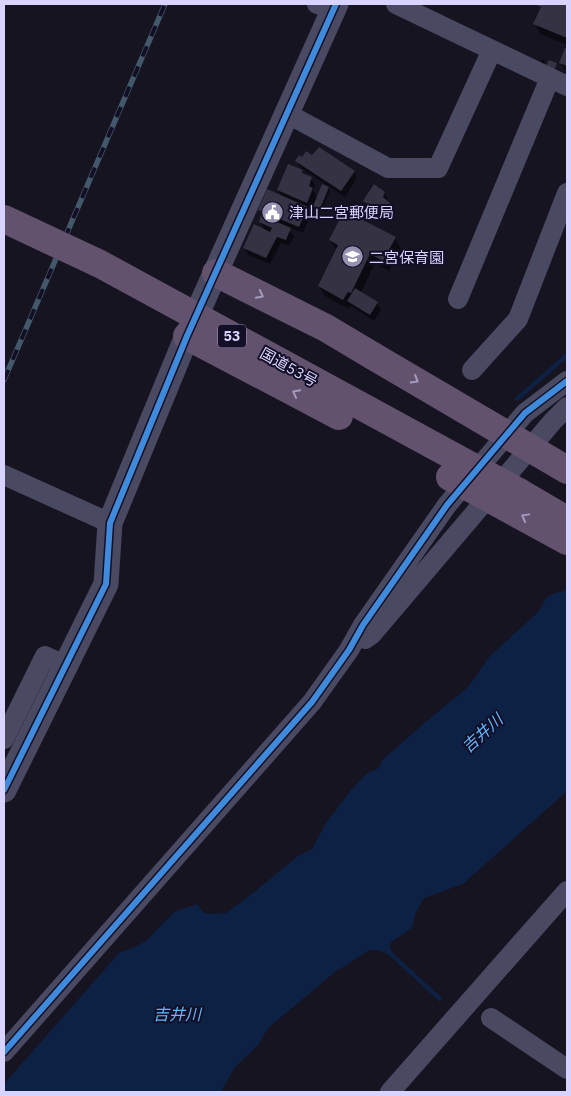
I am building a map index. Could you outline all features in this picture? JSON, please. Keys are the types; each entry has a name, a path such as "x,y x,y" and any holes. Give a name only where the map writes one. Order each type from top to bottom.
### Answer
{"highway":[{"name":"国道53号","path":"4,219 100,264 567,520"},
{"path":"216,273 326,328 567,470"},
{"path":"188,336 567,541"},
{"name":"国道53号","path":"519,492 567,511"}],"street":[{"path":"396,4 559,82 458,299"},
{"path":"4,790 106,584 110,523 188,336 286,113 329,5"},
{"path":"286,113 388,168 438,168 492,50"},
{"path":"472,370 518,319 567,193"},
{"path":"4,1052 300,716 350,650 363,625 447,505 525,413 567,381"},
{"path":"350,650 372,634 527,450 567,407"},
{"path":"4,475 110,523"},
{"path":"4,739 45,656 65,666"},
{"path":"390,1092 567,892"},
{"path":"491,1018 567,1069"}],"water":[{"path":"567,352 567,358 518,401 514,399"},
{"name":"吉井川","path":"567,586 567,791 463,884 424,898 416,912 412,928 391,942 390,948 393,953 442,998 440,1002 388,954 377,950 370,950 335,972 268,1028 258,1045 235,1067 221,1092 4,1092 4,1084 120,952 131,949 146,941 174,912 197,904 203,912 210,914 226,913 298,856 312,849 326,823 366,774 379,768 382,760 468,687 490,656 538,612 547,597 564,591"}],"building":[{"path":"535,4 567,4 567,38 533,24 541,7"},
{"path":"565,48 567,49 567,66 559,63"},
{"path":"549,60 557,63 555,69 546,66"},
{"path":"319,147 355,171 341,191 295,161 299,155 302,157 306,151 312,155"},
{"path":"288,164 303,170 302,173 312,177 309,186 313,188 307,203 277,190"},
{"path":"322,184 329,187 320,209 313,206"},
{"path":"374,184 385,192 383,197 390,203 383,214 363,201"},
{"path":"267,189 308,207 299,227 258,210"},
{"path":"347,205 360,212 357,217 396,237 383,261 370,254 351,293 348,292 343,300 318,286 338,245 329,240"},
{"path":"261,215 291,228 286,240 277,237 266,258 243,248 254,224 270,232 272,228 259,222"},
{"path":"355,288 378,302 370,315 347,301"}],"railway":[{"path":"4,380 165,4"}],"cycle path":[{"path":"4,790 106,584 110,523 187,336 336,4"},
{"path":"4,1052 312,702 447,505 525,413 567,381"}],"place":[{"name":"津山二宮郵便局","path":"273,212"},
{"name":"二宮保育園","path":"353,257"}]}
